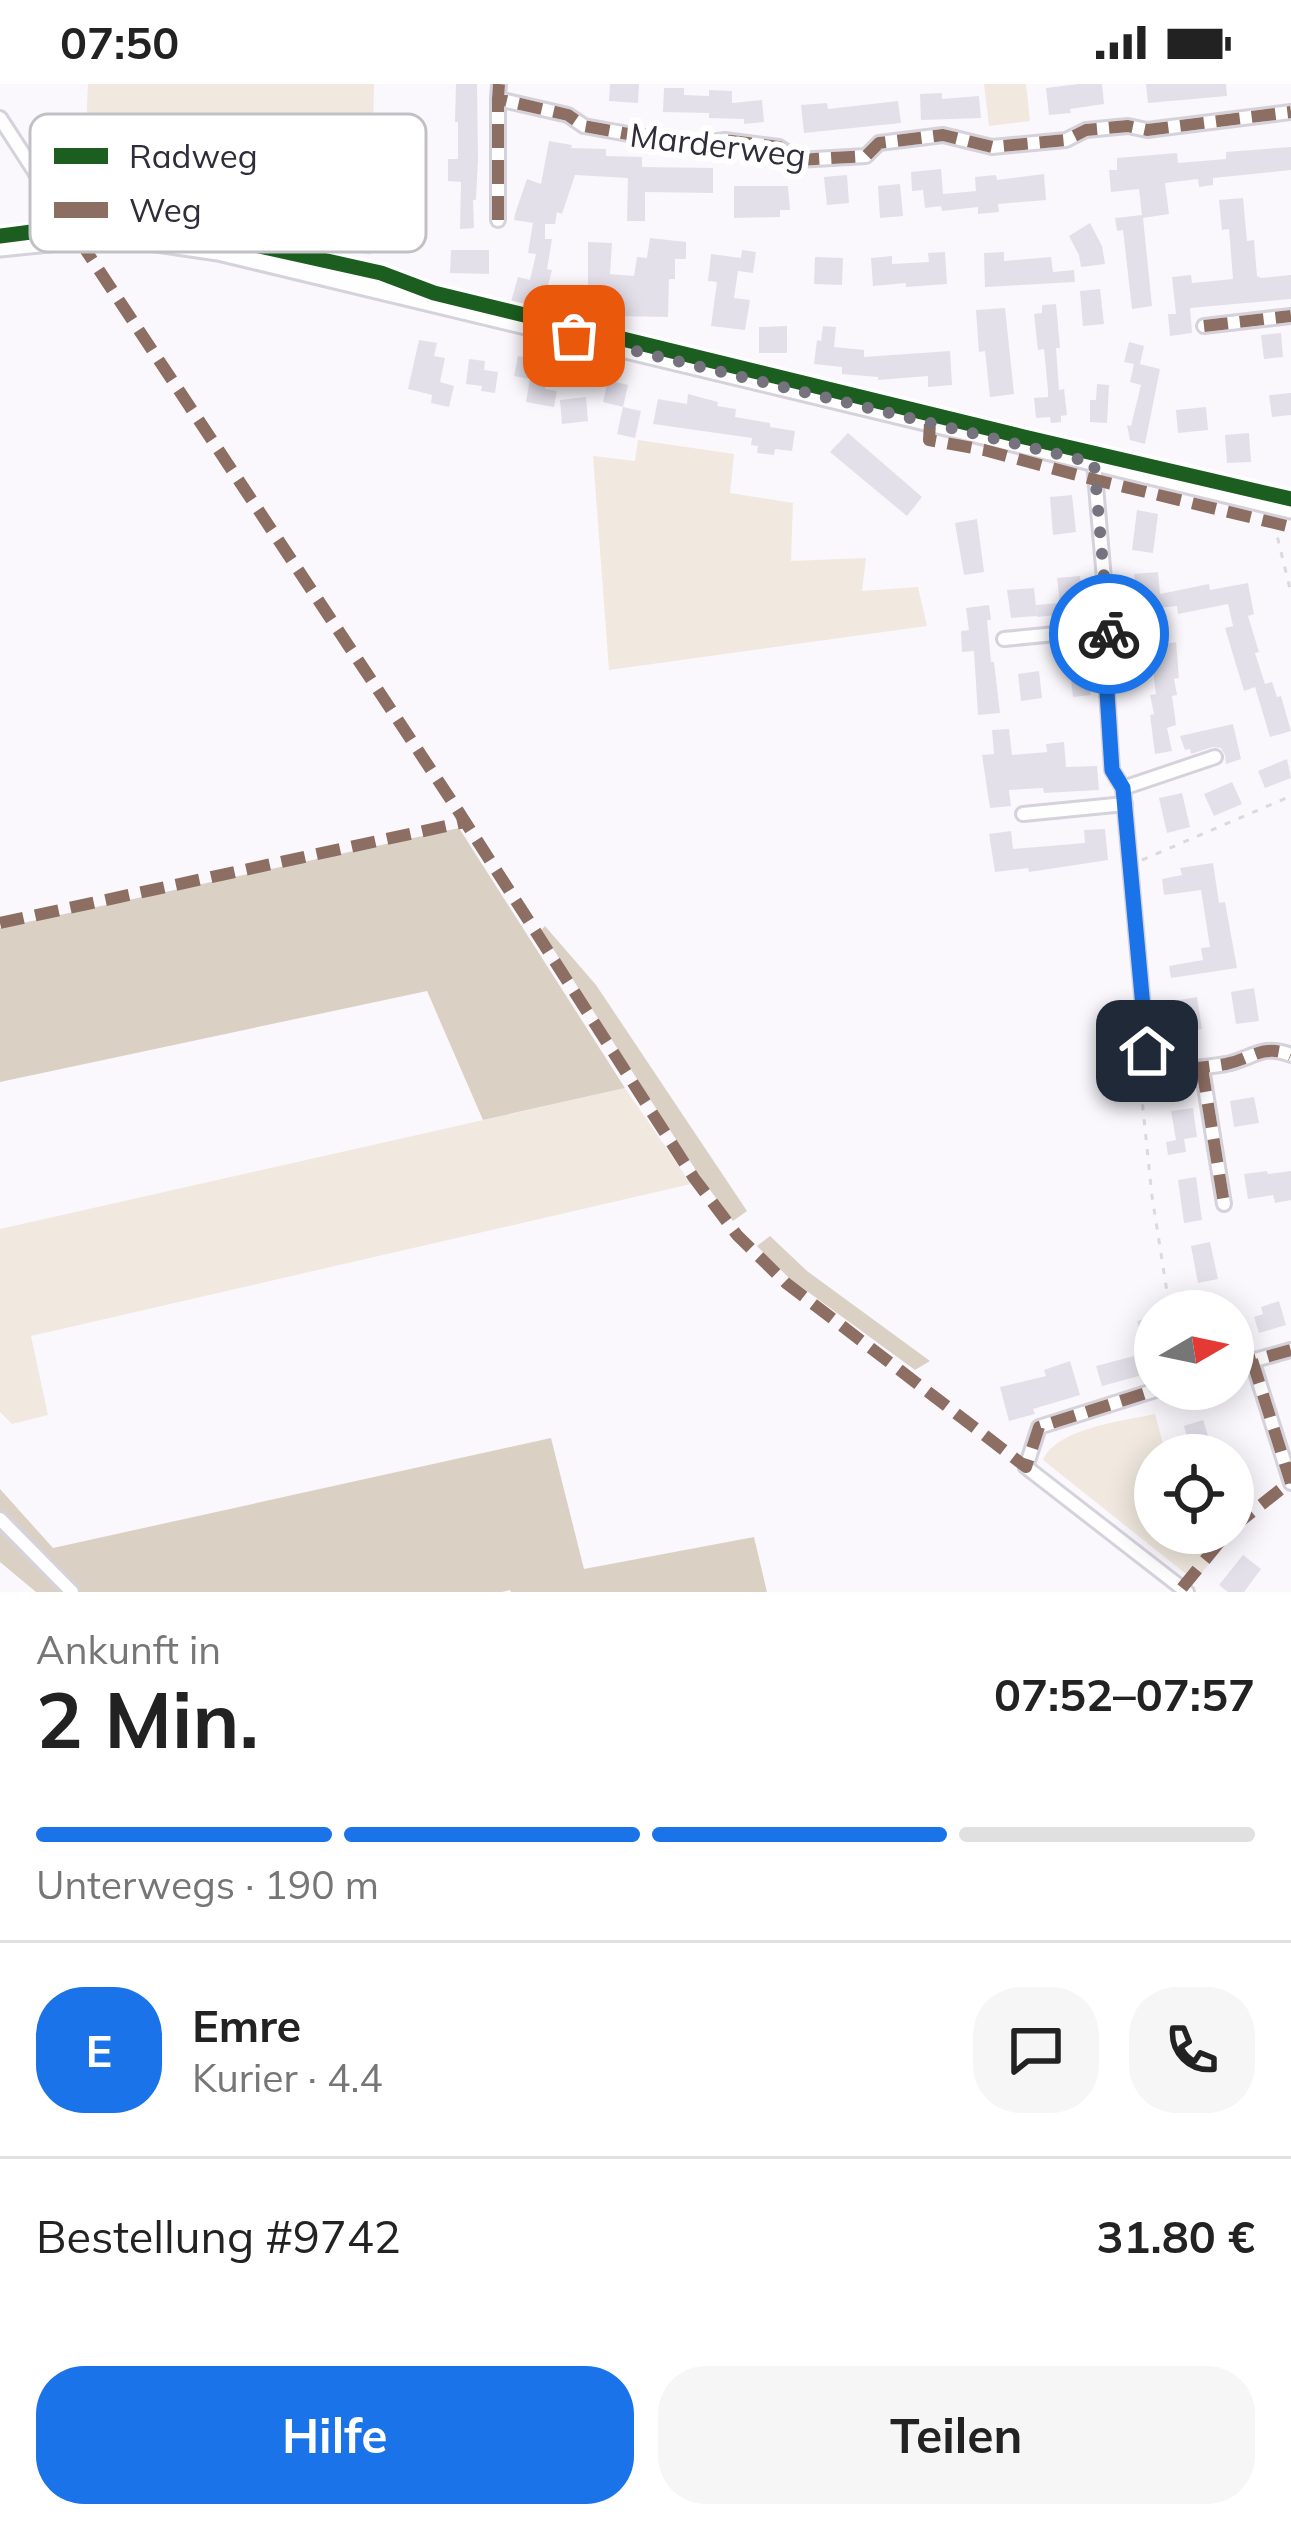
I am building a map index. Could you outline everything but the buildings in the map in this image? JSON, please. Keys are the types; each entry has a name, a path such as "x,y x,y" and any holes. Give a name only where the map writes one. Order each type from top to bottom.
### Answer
{"street":[{"name":"Marderweg","path":"498,220 498,91 584,126 689,145 724,140 778,147 798,160 866,156 879,142 943,135 992,147 1066,140 1086,130 1128,126 1147,130 1291,112"},
{"path":"0,118 30,164"},
{"path":"0,248 30,245"},
{"path":"222,252 1291,509"},
{"path":"1204,326 1291,316"},
{"path":"1094,463 1108,629 1105,661 1112,770 1123,788 1125,804 1147,1051 1168,1071 1234,1063 1268,1050 1291,1055"},
{"path":"1004,639 1108,629"},
{"path":"1123,788 1215,757"},
{"path":"1023,814 1125,804"},
{"path":"1202,1068 1224,1204"},
{"path":"1254,1359 1291,1350"},
{"path":"1254,1366 1291,1483"},
{"path":"1134,1397 1039,1426 1026,1466 1187,1592"},
{"path":"0,1519 72,1592"}],"path":[{"path":"1274,523 1291,593"},
{"path":"1130,866 1291,796"},
{"path":"1160,1067 1141,1090 1167,1290"}],"shaded area":[{"path":"88,84 374,84 373,114 87,114"},
{"path":"984,84 1026,84 1030,121 989,126"},
{"path":"638,440 734,454 730,493 793,503 791,561 866,558 862,591 918,587 927,626 609,670 593,456 635,461"},
{"path":"459,828 625,1088 483,1120 427,991 0,1082 0,928"},
{"path":"545,926 596,985 747,1211 733,1221 541,930"},
{"path":"625,1088 691,1184 31,1336 48,1415 12,1424 0,1412 0,1229"},
{"path":"770,1236 807,1271 930,1361 915,1370 789,1278 757,1246"},
{"path":"1155,1414 1160,1434 1134,1434 1134,1532 1043,1460 1062,1440 1109,1423"},
{"path":"551,1438 584,1569 754,1537 767,1592 36,1592 0,1562 0,1489 53,1548"},
{"path":"1161,1554 1217,1554 1195,1581"}],"marked path":[{"path":"499,84 498,99 568,115 584,126 689,145 725,140 779,147 798,160 866,156 879,143 943,135 992,147 1066,140 1086,130 1128,126 1147,130 1291,112"},
{"path":"498,99 498,220"},
{"path":"87,252 453,803 694,1178 737,1235 786,1283 1026,1467 1039,1427 1134,1397"},
{"path":"1204,326 1291,316"},
{"path":"930,423 929,440 1291,527"},
{"path":"0,923 465,822"},
{"path":"1145,1025 1152,1058 1168,1071 1226,1064 1265,1051 1291,1055"},
{"path":"1202,1068 1224,1204"},
{"path":"1254,1360 1291,1350"},
{"path":"1254,1366 1291,1483"},
{"path":"1254,1510 1290,1482"},
{"path":"1182,1588 1210,1554"}],"cycle path":[{"path":"0,236 30,232"},
{"path":"286,252 381,273 434,293 1291,499"}],"way so far":[{"path":"574,336 1094,463 1109,634"}],"route":[{"path":"1109,634 1105,661 1112,770 1123,788 1147,1051"}]}
